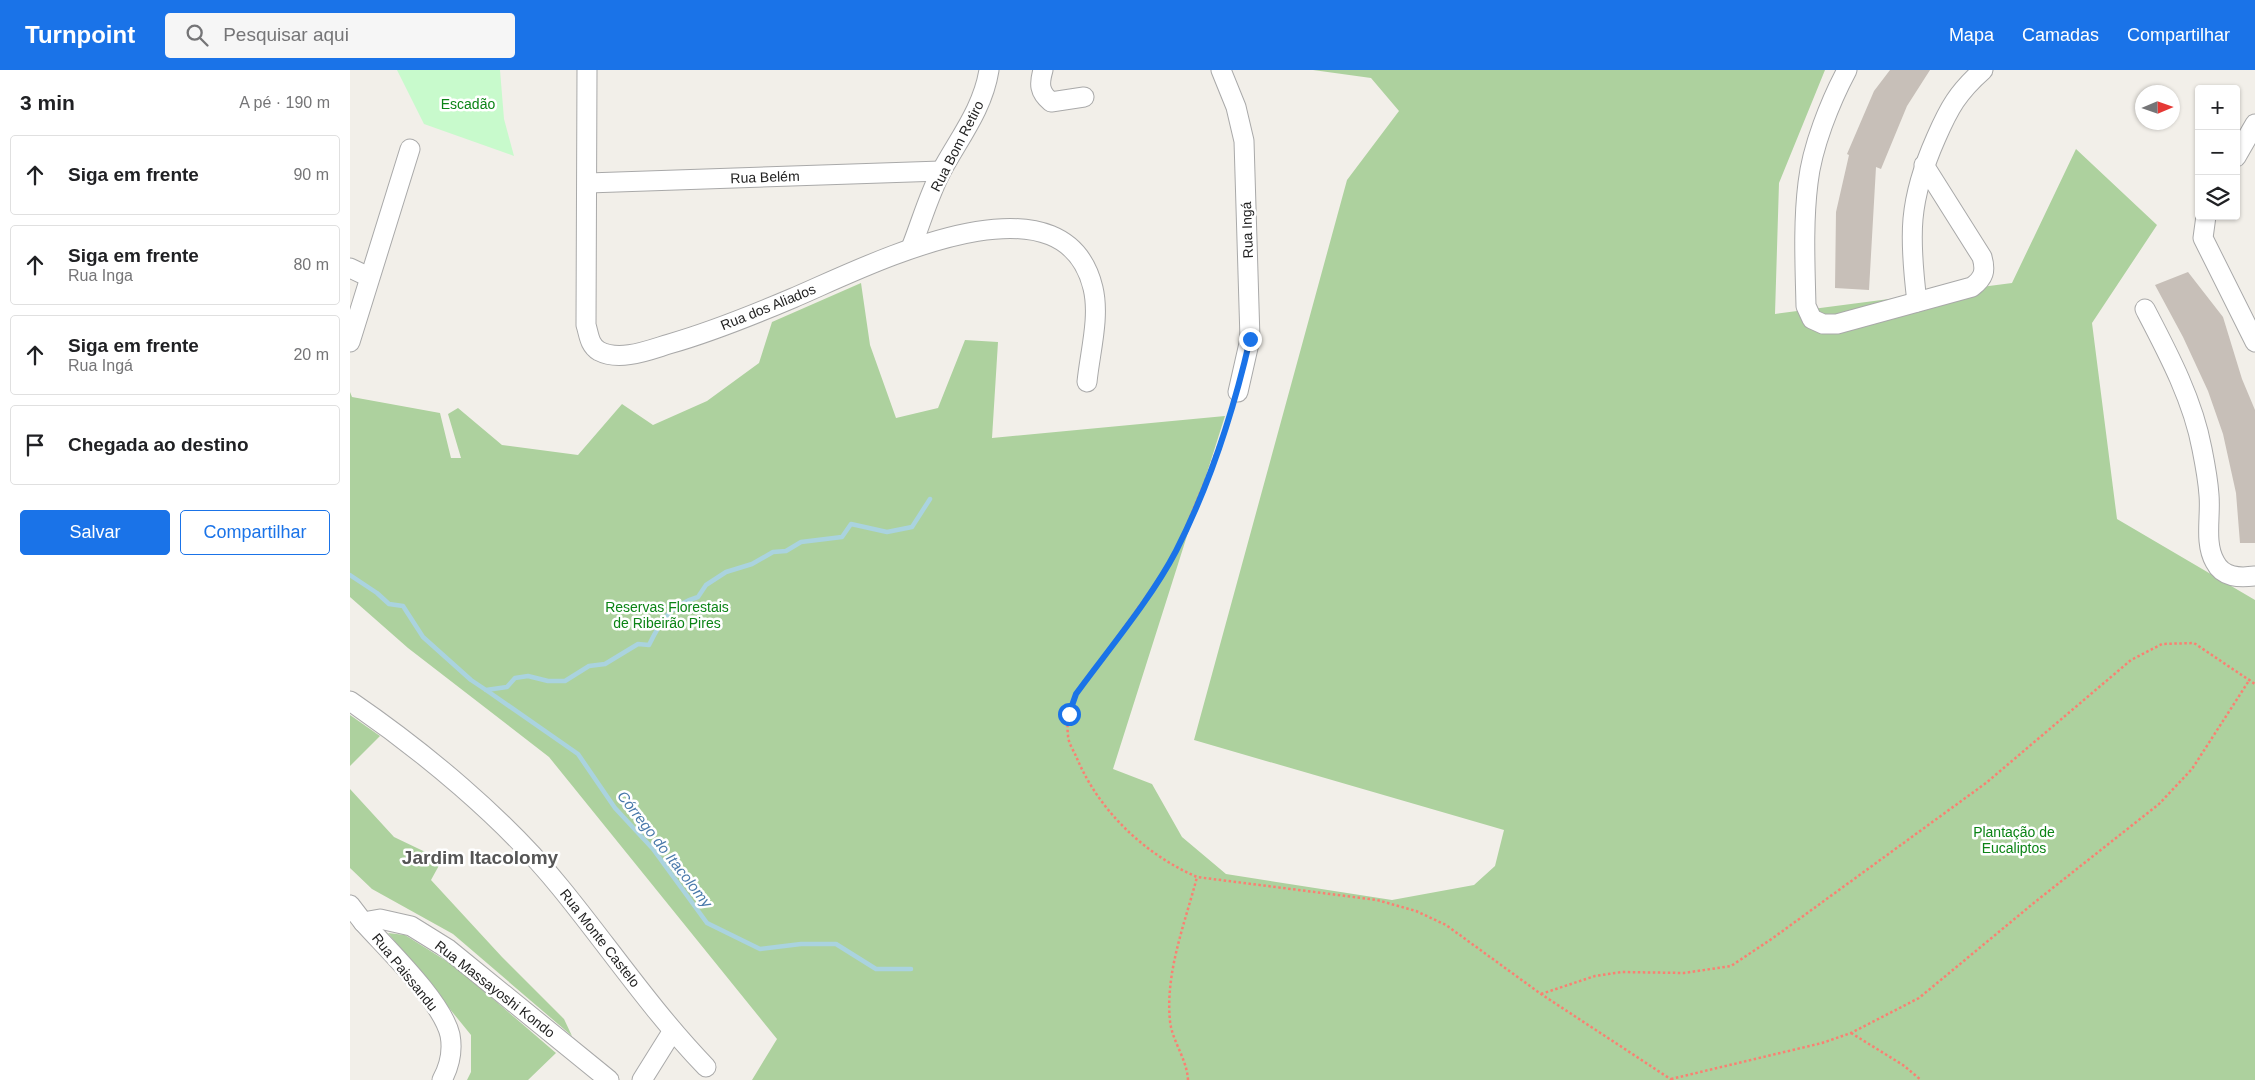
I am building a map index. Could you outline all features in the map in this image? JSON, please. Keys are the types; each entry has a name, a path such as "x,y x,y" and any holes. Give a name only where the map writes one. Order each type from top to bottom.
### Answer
{"street":[{"name":"Rua dos Aliados","path":"587,70 586,324 590,342 599,351 615,354 637,354 686,340 788,300 911,248 972,232 1016,228 1048,234 1071,248 1085,266 1093,288 1095,318 1087,382"},
{"name":"Rua Bom Retiro","path":"911,248 941,171 976,112 986,88 989,70"},
{"path":"1044,70 1039,84 1044,95 1051,102 1084,98"},
{"name":"Rua Ingá","path":"1220,70 1236,107 1244,141 1250,339 1238,392"},
{"path":"1847,70 1823,127 1808,180 1805,212 1806,306 1812,319 1823,324 1837,324 1972,287 1981,280 1985,269 1982,257 1924,165"},
{"path":"1917,302 1912,256 1914,198 1924,165 1948,110 1963,87 1983,70"},
{"path":"2240,150 2255,124"},
{"path":"350,342 410,149"},
{"name":"Rua Belém","path":"588,183 941,171"},
{"path":"2205,220 2203,238 2255,342"},
{"path":"350,268 369,277"},
{"path":"2145,309 2174,364 2191,409 2202,448 2209,494 2210,548 2215,564 2238,578 2255,576"},
{"name":"Rua Monte Castelo","path":"350,701 397,735 513,834 560,886 672,1032 706,1067"},
{"path":"350,905 363,922"},
{"name":"Rua Massayoshi Kondo","path":"363,922 380,919 411,926 448,949 609,1080"},
{"name":"Rua Paissandu","path":"363,922 427,994 443,1020 450,1034 451,1050 447,1071 442,1080"},
{"path":"642,1080 672,1032"}],"path":[{"path":"1238,392 1208,474 1176,551 1153,587 1076,694 1069,714 1068,737 1080,768 1105,808 1142,844 1174,867 1197,877 1377,900 1416,911 1446,925 1541,994 1671,1080 1822,1044 1851,1033 1919,998 2035,902 2159,804 2192,769 2250,679"},
{"path":"1541,994 1595,976 1622,972 1684,974 1732,966 1986,783 2131,660 2162,644 2194,643 2255,684"},
{"path":"1188,1080 1188,1070 1170,1023 1170,981 1197,877"},
{"path":"1851,1033 1903,1065 1921,1080"}],"green space":[{"name":"Escadão","path":"397,70 500,70 504,119 514,156 424,124"},
{"path":"1313,70 1825,70 1779,183 1775,314 2012,283 2076,149 2157,225 2092,323 2117,519 2255,600 2255,1080 752,1080 777,1039 549,757 408,648 350,597 350,392 352,397 440,413 451,458 461,458 448,414 458,408 502,445 578,455 622,404 653,425 707,401 759,363 772,322 861,283 870,345 896,418 938,408 965,340 998,342 992,438 1225,416 1113,769 1152,784 1182,837 1226,874 1392,900 1474,885 1495,866 1504,830 1194,740 1347,180 1399,111 1371,78"},
{"path":"350,715 380,736 350,766"},
{"path":"350,789 394,837 442,860 431,880 502,957 564,1019 572,1036 453,934 372,889 350,868"},
{"path":"388,933 405,935 456,967 556,1053 528,1080 467,1080 471,1072 471,1035"}],"building":[{"path":"1890,70 1930,70 1907,106 1881,169 1876,167 1869,290 1835,288 1836,212 1849,155 1847,154 1874,91"},
{"path":"2188,272 2223,317 2242,379 2255,410 2255,543 2240,543 2236,493 2223,434 2208,391 2183,337 2155,285"}],"waterway":[{"name":"Córrego do Itacolomy","path":"350,575 377,593 389,604 403,606 423,637 471,680 486,690 507,687 515,678 528,676 548,681 565,681 589,666 605,664 638,644 649,645 658,628 674,609 698,597 706,585 726,572 752,564 773,552 786,551 801,542 842,537 851,524 887,532 912,527 930,499"},
{"name":"Córrego do Itacolomy","path":"486,690 578,754 615,808 653,849 707,923 760,949 801,944 836,944 876,969 911,969"}],"district":[{"name":"Jardim Itacolomy","path":"480,857"}],"route":[{"path":"1069,714 1076,694 1153,587 1176,551 1208,474 1238,392 1250,339"}],"park label":[{"name":"Reservas Florestais de Ribeirão Pires","path":"667,616"},
{"name":"Plantação de Eucaliptos","path":"2014,840"}]}
